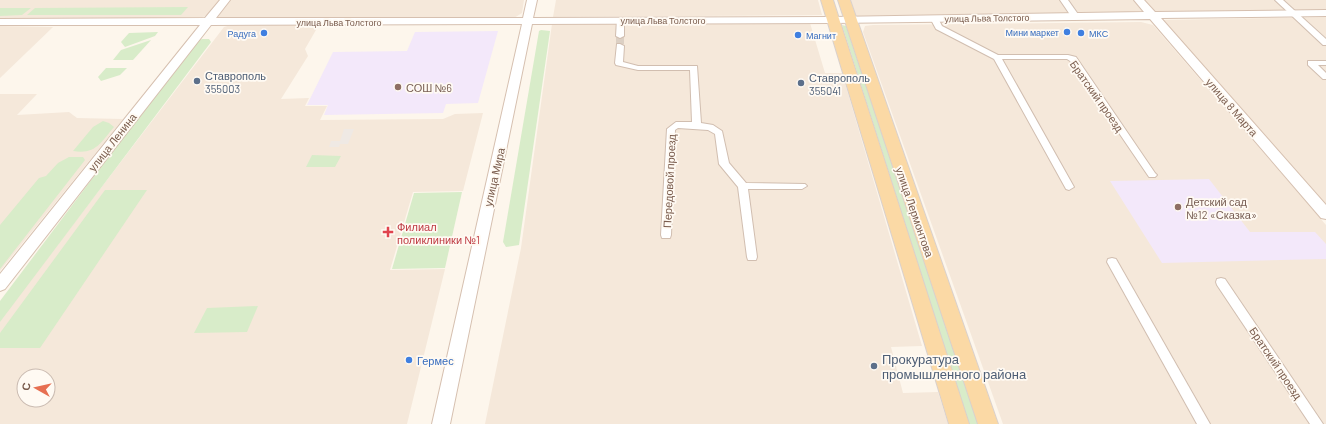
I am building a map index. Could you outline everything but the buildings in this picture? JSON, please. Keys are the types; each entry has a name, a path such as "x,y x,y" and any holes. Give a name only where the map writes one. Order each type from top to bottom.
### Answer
{"main road":[{"name":"улица Лермонтова","path":"827,0 842,20 988,424"},
{"name":"улица Лермонтова","path":"844,0 842,20 959,424"}],"street":[{"name":"улица Ленина","path":"0,285 225,0"},
{"name":"улица Мира","path":"440,424 532,0"},
{"path":"1064,0 1076,17"},
{"name":"улица 8 Марта","path":"1139,0 1326,214"},
{"path":"1279,0 1326,43"},
{"name":"улица Льва Толстого","path":"0,22 842,20 1326,14"},
{"name":"Братский проезд","path":"934,18 939,28 998,57 1068,57 1073,59 1152,175"},
{"path":"620,21 620,36"},
{"path":"620,46 619,63 638,68 694,68 697,125"},
{"path":"998,57 1069,187"},
{"path":"1326,63 1311,63 1326,77"},
{"name":"Передовой проезд","path":"666,235 671,130 676,125 697,125 710,127 719,133 724,164 744,186"},
{"path":"752,257 744,186 802,186"},
{"path":"1112,262 1204,424"},
{"name":"Братский проезд","path":"1221,282 1317,424"}],"shaded area":[{"path":"0,0 220,0 208,14 200,19 0,21"},
{"path":"229,0 524,0 522,13 514,18 217,19"},
{"path":"556,0 818,0 822,15 553,17"},
{"path":"850,0 1133,0 1144,13 856,16"},
{"path":"1144,0 1326,0 1326,11 1155,13"},
{"path":"1326,17 1326,206 1161,20"},
{"path":"1141,22 1153,25 1326,225 1326,424 1003,424 863,32 865,26"},
{"path":"320,23 305,49 308,56 281,99 309,98 305,106 327,106 320,120 443,119 455,114 483,113 463,191 413,192 390,270 445,269 407,424 0,424 0,320 224,27 234,24"},
{"path":"810,23 825,73 842,73 922,346 891,347 903,393 938,392 948,424 485,424 521,248 552,24"},
{"path":"0,26 53,27 0,78"},
{"name":"СОШ №6","path":"498,31 478,103 446,104 443,113 324,115 328,105 307,105 333,52 407,51 415,32"},
{"path":"0,94 37,94 17,115 69,112 77,118 123,119 0,271"},
{"path":"344,129 354,129 348,144 340,144 339,147 329,147 331,141 340,141"},
{"name":"Детский сад №12 «Сказка»","path":"1209,179 1250,232 1315,232 1326,244 1326,259 1162,263 1110,181"}],"green space":[{"path":"188,7 181,15 27,15 35,8"},
{"path":"0,8 31,8 22,15 0,16"},
{"path":"842,25 846,26 978,424 969,424"},
{"path":"539,31 550,31 519,245 506,247 503,242"},
{"path":"158,32 155,36 125,47 121,42 129,33"},
{"path":"202,39 209,39 211,42 0,322 0,301 193,45"},
{"path":"151,40 133,60 113,60 121,50"},
{"path":"106,68 127,68 120,75 101,81 98,77"},
{"path":"103,121 114,127 97,146 87,151 73,151 93,127"},
{"path":"312,155 341,156 335,167 306,167"},
{"path":"69,157 83,157 85,160 0,269 0,225 39,178 46,176 58,163"},
{"path":"105,190 147,190 40,348 0,348 0,333"},
{"path":"462,192 445,268 392,269 414,193"},
{"path":"258,306 247,332 194,333 207,308"}],"tunnel":[{"path":"620,36 620,46"}],"place":[{"name":"Мини маркет","path":"1067,32"},
{"name":"Радуга","path":"264,33"},
{"name":"МКС","path":"1081,33"},
{"name":"Магнит","path":"798,35"},
{"name":"Ставрополь 355003","path":"197,81"},
{"name":"Ставрополь 355041","path":"801,83"},
{"name":"СОШ №6","path":"398,87"},
{"name":"Детский сад №12 «Сказка»","path":"1178,207"},
{"name":"Филиал поликлиники №1","path":"388,232"},
{"name":"Гермес","path":"409,360"},
{"name":"Прокуратура промышленного района","path":"874,366"}]}
